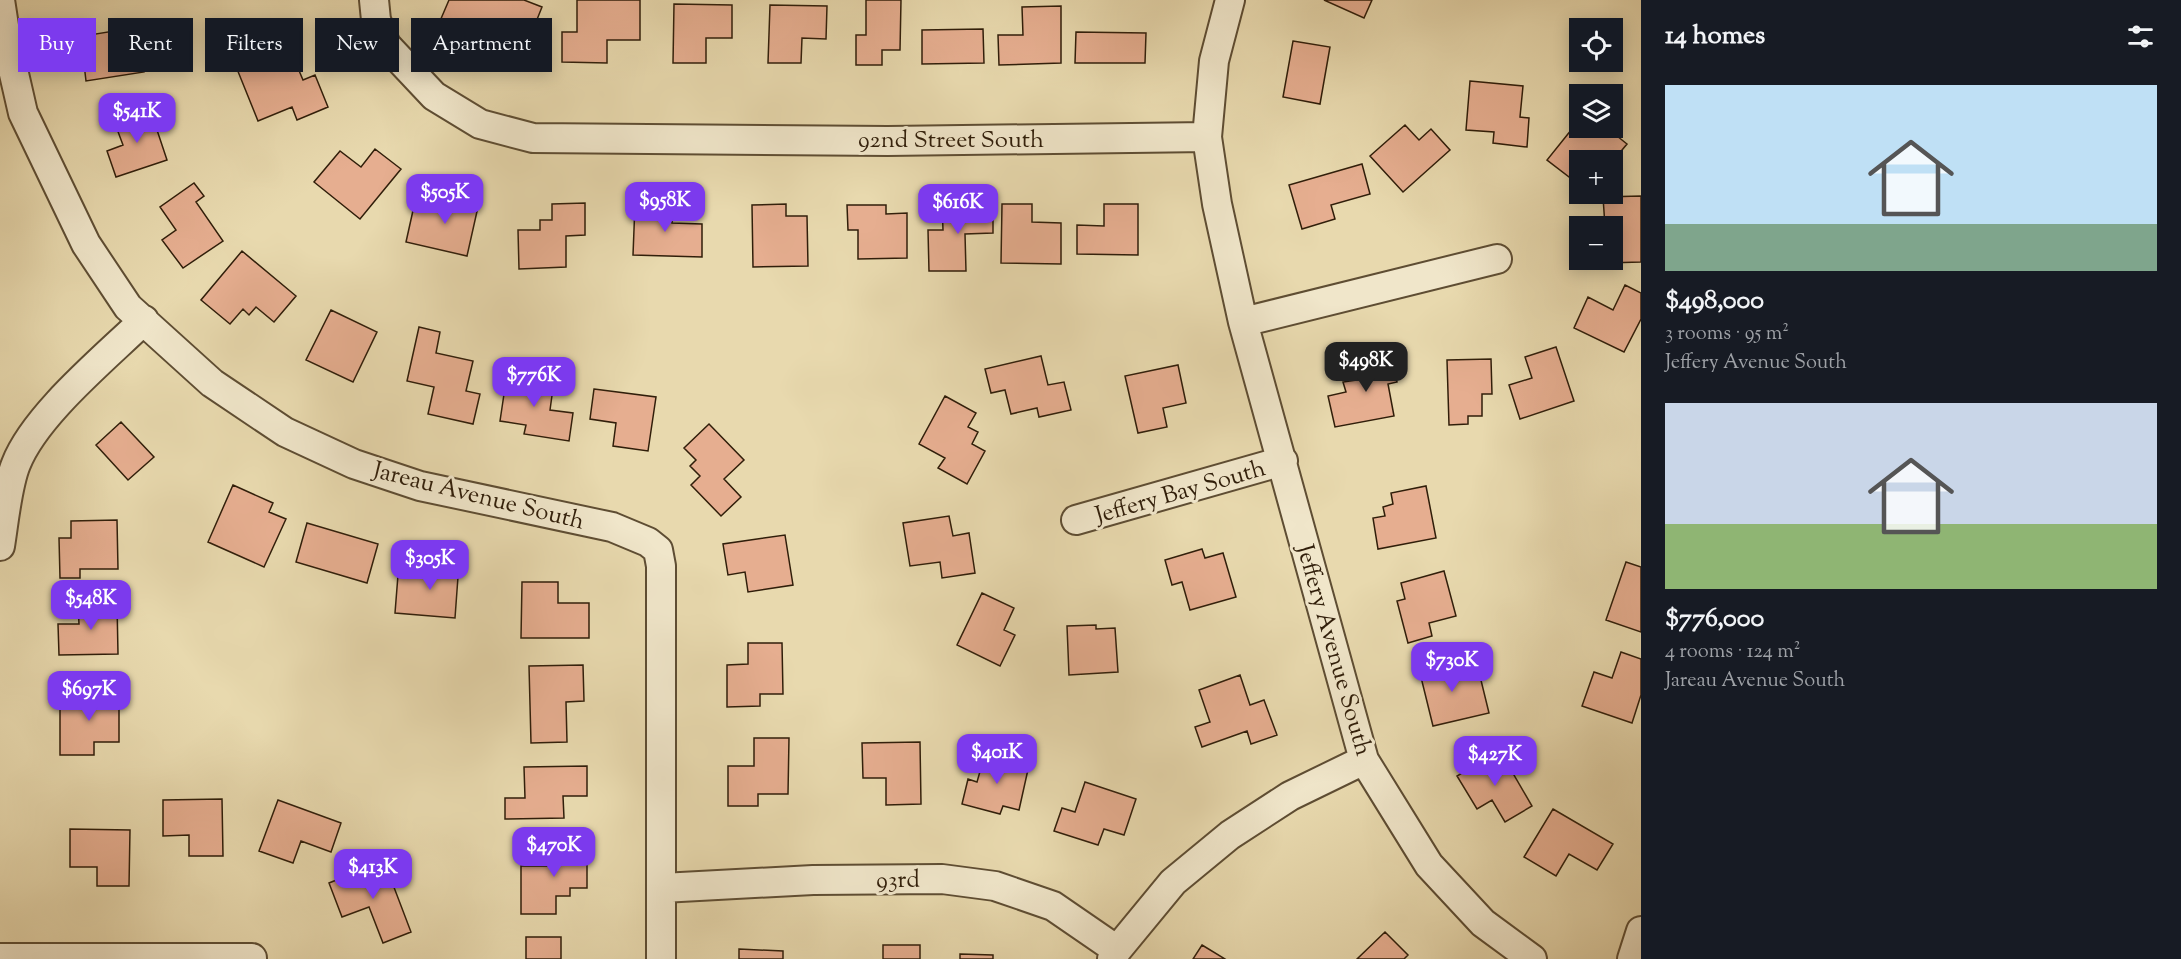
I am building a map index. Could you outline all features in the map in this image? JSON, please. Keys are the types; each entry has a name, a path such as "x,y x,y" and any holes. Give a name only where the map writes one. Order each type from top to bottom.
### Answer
{"street":[{"name":"Jareau Avenue South","path":"0,0 6,39 23,113 86,244 128,307 212,383 285,432 354,464 420,486 612,527 648,542 658,550 661,566 661,959"},
{"name":"92nd Street South","path":"374,0 376,20 386,45 434,96 480,124 533,138 888,141 1207,137"},
{"name":"Jeffery Avenue South","path":"1230,0 1214,61 1207,137 1217,204 1243,322 1364,760 1429,865 1483,923 1532,959"},
{"path":"1243,322 1497,259"},
{"path":"0,546 15,467 25,444 59,403 144,320"},
{"name":"Jeffery Bay South","path":"1076,520 1283,461"},
{"path":"1115,955 1173,882 1230,835 1290,796 1364,760"},
{"name":"93rd","path":"662,888 813,880 942,879 995,886 1053,906 1115,955"},
{"path":"1632,959 1641,931"},
{"path":"0,958 252,958"}],"building":[{"path":"449,0 524,0 542,7 538,18 441,18"},
{"path":"577,0 640,0 640,40 607,40 607,63 562,62 562,32 577,32"},
{"path":"866,0 901,0 900,50 882,50 882,65 856,65 856,35 866,35"},
{"path":"1324,0 1372,0 1364,18"},
{"path":"674,4 732,5 732,38 706,38 706,63 673,63"},
{"path":"770,5 827,6 826,39 802,38 801,63 768,63"},
{"path":"1061,6 1061,63 999,65 998,35 1023,35 1022,7"},
{"path":"983,29 984,63 922,64 922,30"},
{"path":"108,32 108,72 144,72 86,81 85,72 96,72 96,34"},
{"path":"1076,32 1146,33 1145,63 1075,63"},
{"path":"1293,41 1330,47 1320,104 1283,97"},
{"path":"238,72 300,72 303,80 315,75 328,107 297,120 292,107 258,121"},
{"path":"1470,81 1523,86 1520,117 1529,118 1527,147 1493,143 1494,132 1466,130"},
{"path":"150,109 167,160 116,177 107,151 123,145 114,121"},
{"path":"1405,125 1419,140 1431,129 1450,150 1403,192 1370,156"},
{"path":"1569,133 1569,138 1620,138 1627,144 1622,150 1569,150 1569,177 1547,160"},
{"path":"375,149 401,169 360,219 314,182 340,151 361,167"},
{"path":"1362,164 1370,194 1331,205 1335,219 1302,229 1289,185"},
{"path":"194,183 204,196 196,202 223,241 183,268 162,240 176,230 160,207"},
{"path":"453,192 480,198 467,256 406,242 414,206 434,210 437,198 451,202"},
{"path":"1623,196 1641,196 1641,262 1623,263 1623,216 1604,216 1603,204 1623,204"},
{"path":"585,203 585,235 566,236 566,267 519,269 518,230 540,230 540,220 552,220 552,204"},
{"path":"993,203 993,233 965,234 966,271 929,271 928,230 943,230 942,204"},
{"path":"635,204 673,205 672,223 702,224 702,257 633,255"},
{"path":"786,204 786,216 807,216 808,266 753,267 752,205"},
{"path":"1002,204 1032,204 1032,222 1061,223 1061,264 1001,263"},
{"path":"1104,204 1138,204 1138,255 1077,254 1077,225 1104,226"},
{"path":"847,205 886,205 886,214 907,213 907,258 858,259 858,230 848,230"},
{"path":"242,251 296,296 274,322 256,307 249,315 243,309 230,324 201,300"},
{"path":"1625,285 1641,293 1641,319 1624,352 1574,328 1588,297 1613,310"},
{"path":"331,310 377,332 353,382 306,360"},
{"path":"419,327 440,332 436,353 473,361 466,391 480,394 473,424 428,414 434,387 407,381"},
{"path":"1556,347 1574,401 1520,419 1509,385 1532,378 1525,357"},
{"path":"1391,354 1397,382 1388,384 1394,416 1335,427 1328,396 1346,392 1343,382 1356,380 1353,362"},
{"path":"1041,356 1048,385 1064,382 1071,410 1039,417 1037,408 1011,414 1005,390 991,393 985,369"},
{"path":"1491,359 1492,394 1482,394 1482,416 1468,416 1468,424 1449,425 1447,360"},
{"path":"1178,365 1186,403 1163,408 1167,427 1138,433 1125,376"},
{"path":"507,374 554,381 550,410 573,413 569,441 524,434 526,425 500,421"},
{"path":"594,389 656,397 648,451 613,446 616,423 590,419"},
{"path":"945,396 976,413 968,427 978,432 972,444 985,451 967,484 938,468 945,458 919,444"},
{"path":"121,422 154,457 128,480 96,445"},
{"path":"709,424 744,460 724,479 741,497 721,516 691,485 700,476 690,466 696,460 684,448"},
{"path":"233,485 273,503 269,512 286,519 264,567 208,542"},
{"path":"1426,486 1436,538 1378,549 1373,518 1385,516 1383,507 1393,504 1391,493"},
{"path":"949,516 953,536 969,533 975,573 942,578 940,562 910,566 903,523"},
{"path":"117,520 118,569 80,569 80,578 60,578 59,538 71,538 71,521"},
{"path":"307,523 378,544 367,583 296,562"},
{"path":"785,535 793,585 748,592 745,572 728,575 723,544"},
{"path":"1202,549 1205,558 1223,553 1236,597 1190,610 1182,582 1172,585 1165,560"},
{"path":"428,560 459,563 455,618 395,613 398,575 427,577"},
{"path":"1626,562 1641,567 1641,632 1606,620"},
{"path":"1444,571 1456,616 1429,623 1432,636 1408,643 1397,601 1405,599 1401,583"},
{"path":"522,582 558,582 558,603 589,603 589,638 521,638"},
{"path":"982,593 1014,608 1004,630 1015,635 1000,666 957,645"},
{"path":"117,603 118,654 59,655 58,624 79,624 78,604"},
{"path":"1096,625 1096,629 1115,628 1118,672 1069,675 1067,626"},
{"path":"748,643 782,643 783,694 760,694 760,706 727,707 727,665 748,664"},
{"path":"1621,652 1641,659 1641,695 1632,723 1582,706 1594,672 1612,678"},
{"path":"1442,659 1446,676 1478,668 1489,713 1433,726 1418,665"},
{"path":"583,665 584,701 566,702 567,742 531,743 529,666"},
{"path":"1240,675 1250,705 1264,700 1277,735 1251,744 1247,731 1202,747 1195,727 1210,722 1199,690"},
{"path":"73,690 119,691 119,742 94,742 94,755 60,755 60,709 73,709"},
{"path":"754,738 789,738 788,794 758,794 758,806 728,806 728,766 754,766"},
{"path":"920,742 921,804 886,805 886,778 863,778 862,743"},
{"path":"1500,751 1532,806 1505,822 1492,800 1477,809 1457,776"},
{"path":"985,754 1029,765 1019,810 1003,806 1000,814 962,804 968,779 977,782"},
{"path":"587,766 587,796 563,796 564,818 505,819 505,798 525,798 524,767"},
{"path":"1085,782 1136,799 1124,835 1104,829 1098,845 1054,831 1062,808 1075,812"},
{"path":"222,799 223,856 189,856 189,835 163,836 163,800"},
{"path":"278,800 341,823 331,852 301,841 293,863 259,851"},
{"path":"1553,809 1613,844 1597,870 1569,854 1556,876 1524,857"},
{"path":"70,829 130,830 129,886 97,886 97,867 70,867"},
{"path":"551,842 587,842 587,888 570,888 570,896 556,896 556,914 521,914 521,866 551,866"},
{"path":"384,861 411,932 383,943 369,907 342,917 329,883"},
{"path":"1385,932 1408,955 1404,959 1357,959"},
{"path":"526,937 561,937 561,959 526,959"},
{"path":"883,945 920,945 920,959 883,959"},
{"path":"1202,945 1225,959 1193,959"},
{"path":"739,949 783,951 783,959 739,959"},
{"path":"960,954 993,955 993,959 960,959"}]}
